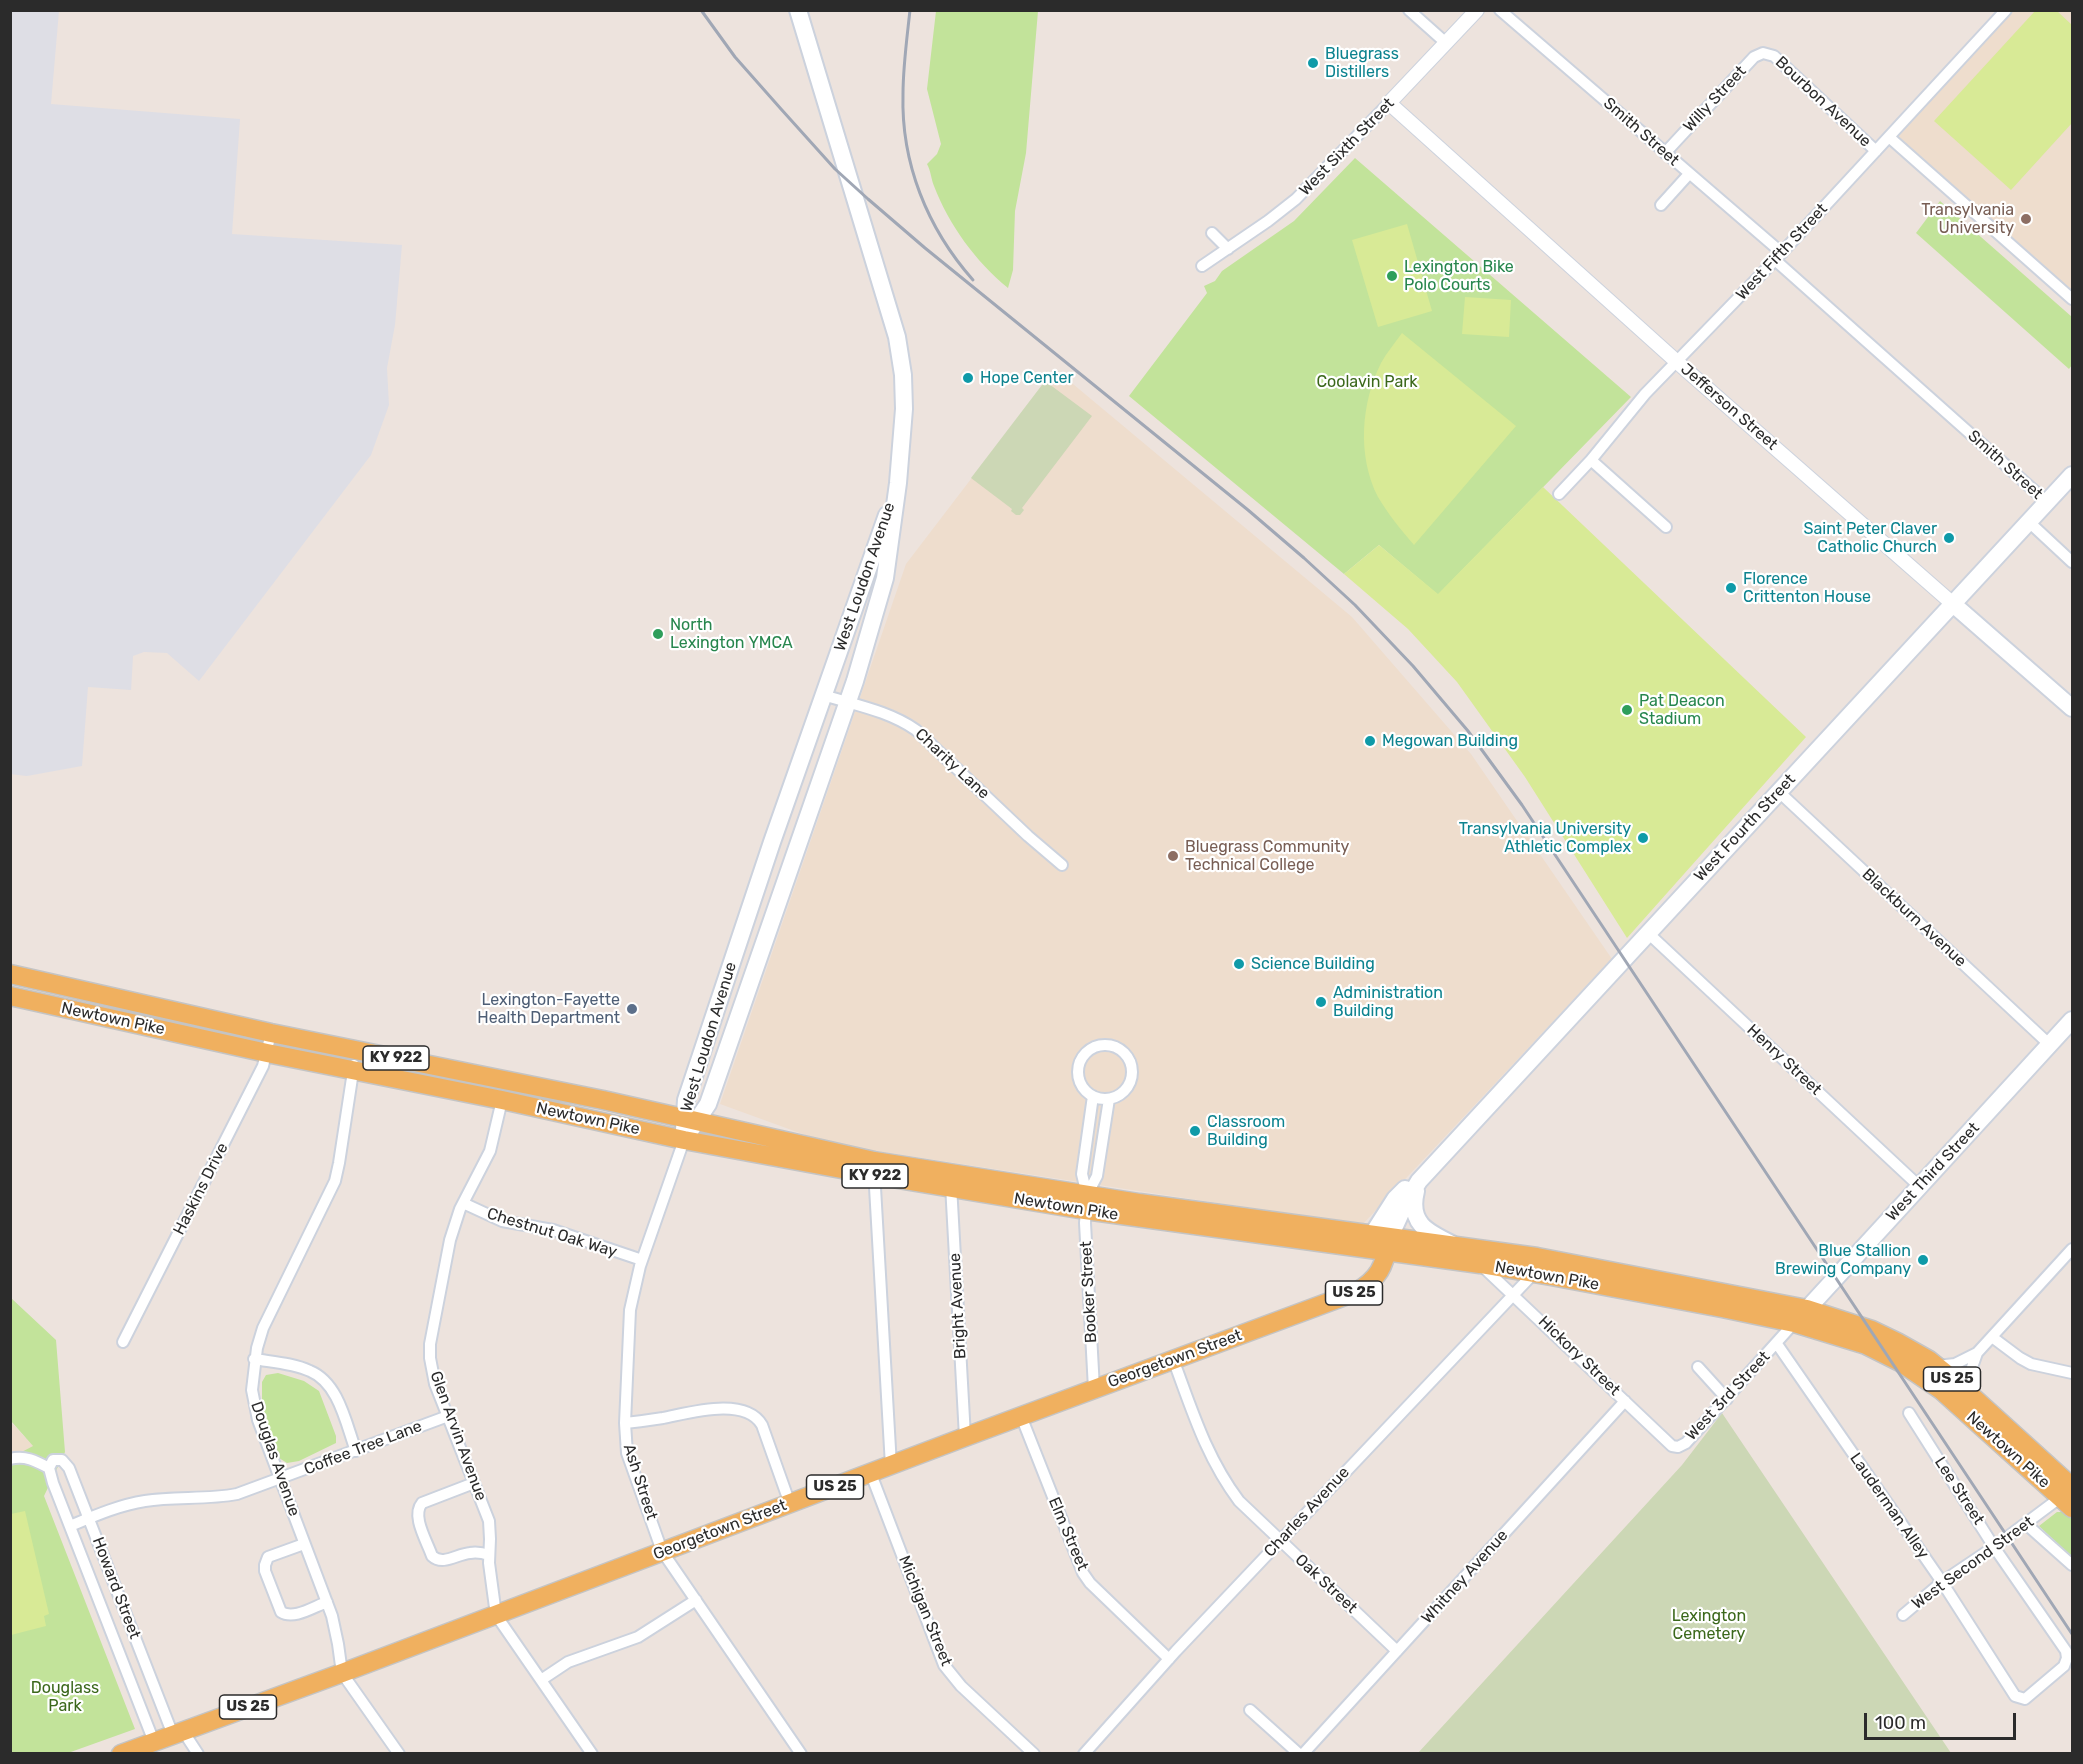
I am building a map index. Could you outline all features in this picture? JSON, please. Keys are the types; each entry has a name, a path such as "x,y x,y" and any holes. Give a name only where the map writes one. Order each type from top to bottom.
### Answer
{"main road":[{"name":"West Loudon Avenue","path":"684,1140 691,1119 708,1104 855,681 885,578 898,483 904,403 902,365 897,337 798,10"},
{"name":"West Fourth Street","path":"1383,1242 1395,1199 1406,1188 1419,1181 2073,475"},
{"name":"West Loudon Avenue","path":"691,1119 686,1100 823,695 898,483"},
{"name":"Jefferson Street","path":"1953,604 2073,708"},
{"name":"Newtown Pike","path":"11,975 271,1033 691,1119 874,1168"},
{"name":"Newtown Pike","path":"10,996 267,1053 502,1100 684,1140 1086,1203 1383,1242 1456,1246 1598,1268 1807,1309 1872,1330 1937,1366 1968,1393 2070,1496"},
{"name":"West Third Street","path":"1794,1323 2073,1020"},
{"path":"1419,1181 1414,1199 1414,1210 1420,1223 1426,1230 1456,1246"},
{"name":"Newtown Pike","path":"1383,1242 1480,1264 1794,1323 1866,1345 1887,1354 1919,1373 2070,1496"},
{"name":"Georgetown Street","path":"121,1754 1356,1292 1374,1279 1384,1265 1383,1242"}],"street":[{"path":"1409,10 1446,43"},
{"name":"West Sixth Street","path":"1202,266 1269,221 1296,199 1477,10"},
{"name":"Smith Street","path":"1500,10 1689,174 2047,502"},
{"name":"West Fifth Street","path":"1559,494 1591,460 1645,394 1778,257 2006,10"},
{"name":"Willy Street","path":"1665,153 1754,57 1758,54 1769,53"},
{"name":"Bourbon Avenue","path":"1769,53 1876,151"},
{"name":"Jefferson Street","path":"1389,103 1676,361 1953,604"},
{"name":"Bourbon Avenue","path":"1889,137 2073,299"},
{"path":"1661,205 1689,174"},
{"path":"1212,233 1228,249"},
{"path":"1591,460 1666,527"},
{"path":"2029,522 2073,562"},
{"name":"Charity Lane","path":"823,695 886,713 903,720 916,729 1028,836 1062,865"},
{"name":"Blackburn Avenue","path":"1778,791 2050,1045"},
{"name":"Henry Street","path":"1648,933 1920,1187"},
{"name":"Haskins Drive","path":"123,1342 257,1077 267,1053 271,1033"},
{"path":"1096,1046 1114,1046 1122,1050 1132,1066 1132,1075 1127,1088 1108,1099 1093,1096 1081,1084 1078,1076 1081,1058 1096,1046"},
{"name":"Douglas Avenue","path":"356,1050 335,1181 263,1328 254,1359 252,1390 258,1420 327,1602 336,1632 342,1673 399,1754"},
{"name":"Booker Street","path":"1093,1096 1082,1174 1086,1203 1094,1389"},
{"path":"1086,1203 1097,1176 1108,1099"},
{"name":"Glen Arvin Avenue","path":"502,1100 490,1151 463,1203 450,1240 430,1344 432,1372 489,1521 489,1555 496,1615 592,1754"},
{"name":"Ash Street","path":"684,1140 642,1260 629,1317 625,1424 627,1453 662,1551 801,1754"},
{"path":"874,1168 891,1466"},
{"name":"Bright Avenue","path":"951,1182 965,1437"},
{"name":"Chestnut Oak Way","path":"463,1203 502,1221 554,1230 642,1260"},
{"path":"1937,1366 1955,1364 1977,1353 2073,1249"},
{"name":"Hickory Street","path":"1480,1264 1672,1446 1678,1447"},
{"name":"Charles Avenue","path":"1084,1754 1169,1659 1534,1273"},
{"name":"West 3rd Street","path":"1678,1447 1686,1443 1794,1323"},
{"path":"1992,1337 2031,1364 2073,1373"},
{"name":"Lauderman Alley","path":"1777,1344 1942,1582 2014,1696 2020,1699"},
{"path":"1968,1393 1977,1353"},
{"path":"254,1359 303,1368 328,1383 334,1392 356,1450"},
{"name":"Oak Street","path":"1173,1359 1209,1454 1239,1501 1397,1651"},
{"path":"1698,1366 1727,1399"},
{"name":"Whitney Avenue","path":"1301,1754 1626,1401"},
{"path":"625,1424 712,1409 740,1411 753,1415 762,1425 790,1504"},
{"name":"Lee Street","path":"1909,1413 1995,1547 2066,1651 2066,1663 2061,1671 2025,1699 2020,1699"},
{"name":"Coffee Tree Lane","path":"70,1526 130,1504 147,1501 206,1499 237,1494 448,1416"},
{"name":"Elm Street","path":"1021,1416 1083,1574 1169,1659"},
{"name":"Howard Street","path":"10,1460 20,1456 35,1460 49,1468 154,1742"},
{"name":"Howard Street","path":"49,1468 53,1460 62,1460 69,1468 178,1733 198,1754"},
{"name":"Michigan Street","path":"871,1474 944,1665 962,1686 1034,1754"},
{"path":"474,1483 422,1503 417,1512 418,1518 435,1559 446,1560 469,1553 489,1555"},
{"name":"West Second Street","path":"1902,1615 1942,1582 2070,1496"},
{"path":"2026,1524 2073,1565"},
{"path":"304,1544 268,1557 265,1561 273,1592 284,1615 295,1615 327,1602"},
{"path":"541,1680 568,1662 638,1637 696,1600"},
{"path":"1250,1710 1301,1754"}],"shaded area":[{"path":"10,11 59,11 51,104 240,119 232,234 402,245 395,325 387,368 389,405 371,455 199,681 167,653 144,652 133,656 131,690 88,687 82,766 27,776 10,774"},
{"name":"Transylvania University","path":"2001,11 2072,11 2072,304 1886,133"},
{"name":"Bluegrass Community Technical College","path":"1055,369 1352,617 1471,754 1612,959 1362,1225 830,1144 720,1104 906,564"},
{"path":"10,1421 33,1446 11,1458 10,1458"}],"green space":[{"path":"936,11 1038,11 1026,153 1015,211 1013,270 1008,288 974,255 956,229 940,201 927,164 937,154 941,144 927,89"},
{"path":"2035,11 2057,11 2072,25 2072,123 2011,190 1934,121"},
{"name":"Coolavin Park","path":"1355,158 1631,397 1438,595 1379,545 1344,574 1129,396 1207,293 1204,286 1215,281 1222,271 1294,221"},
{"path":"1940,201 2072,317 2072,365 2069,369 1916,233"},
{"name":"Lexington Bike Polo Courts","path":"1407,224 1432,311 1378,327 1352,240"},
{"path":"1465,297 1511,300 1509,337 1462,334"},
{"path":"1402,333 1516,426 1414,545 1378,497 1371,481 1364,447 1366,412 1374,379 1383,359"},
{"path":"1045,381 1092,416 1022,508 1024,510 1020,515 1016,515 1011,511 1012,509 971,478"},
{"name":"Pat Deacon Stadium","path":"1543,487 1806,737 1627,938 1525,777 1457,682 1408,629 1344,574 1379,545 1438,594"},
{"name":"Douglass Park","path":"11,1298 56,1340 65,1452 44,1496 135,1729 68,1753 11,1753 10,1458 33,1446 11,1421"},
{"path":"278,1373 304,1381 319,1391 336,1436 336,1443 299,1461 287,1463 279,1458 262,1407 262,1382 266,1375"},
{"name":"Lexington Cemetery","path":"1722,1413 1951,1753 1418,1753 1682,1465"},
{"path":"25,1511 49,1614 44,1616 46,1626 11,1635 11,1514"},
{"path":"2057,1512 2065,1512 2072,1519 2072,1557 2039,1526"}],"railway":[{"path":"701,10 735,57 835,169 925,248 1304,558 1355,605 1413,666 1468,731 1522,805 2072,1634"},
{"path":"910,10 903,94 904,120 912,169 920,193 942,239 973,280"}],"place":[{"name":"Bluegrass Distillers","path":"1313,63"},
{"name":"Transylvania University","path":"2026,219"},
{"name":"Lexington Bike Polo Courts","path":"1392,276"},
{"name":"Hope Center","path":"968,378"},
{"name":"Saint Peter Claver Catholic Church","path":"1949,538"},
{"name":"Florence Crittenton House","path":"1731,588"},
{"name":"North Lexington YMCA","path":"658,634"},
{"name":"Pat Deacon Stadium","path":"1627,710"},
{"name":"Megowan Building","path":"1370,741"},
{"name":"Transylvania University Athletic Complex","path":"1643,838"},
{"name":"Bluegrass Community Technical College","path":"1173,856"},
{"name":"Science Building","path":"1239,964"},
{"name":"Administration Building","path":"1321,1002"},
{"name":"Lexington-Fayette Health Department","path":"632,1009"},
{"name":"Classroom Building","path":"1195,1131"},
{"name":"Blue Stallion Brewing Company","path":"1923,1260"}]}
